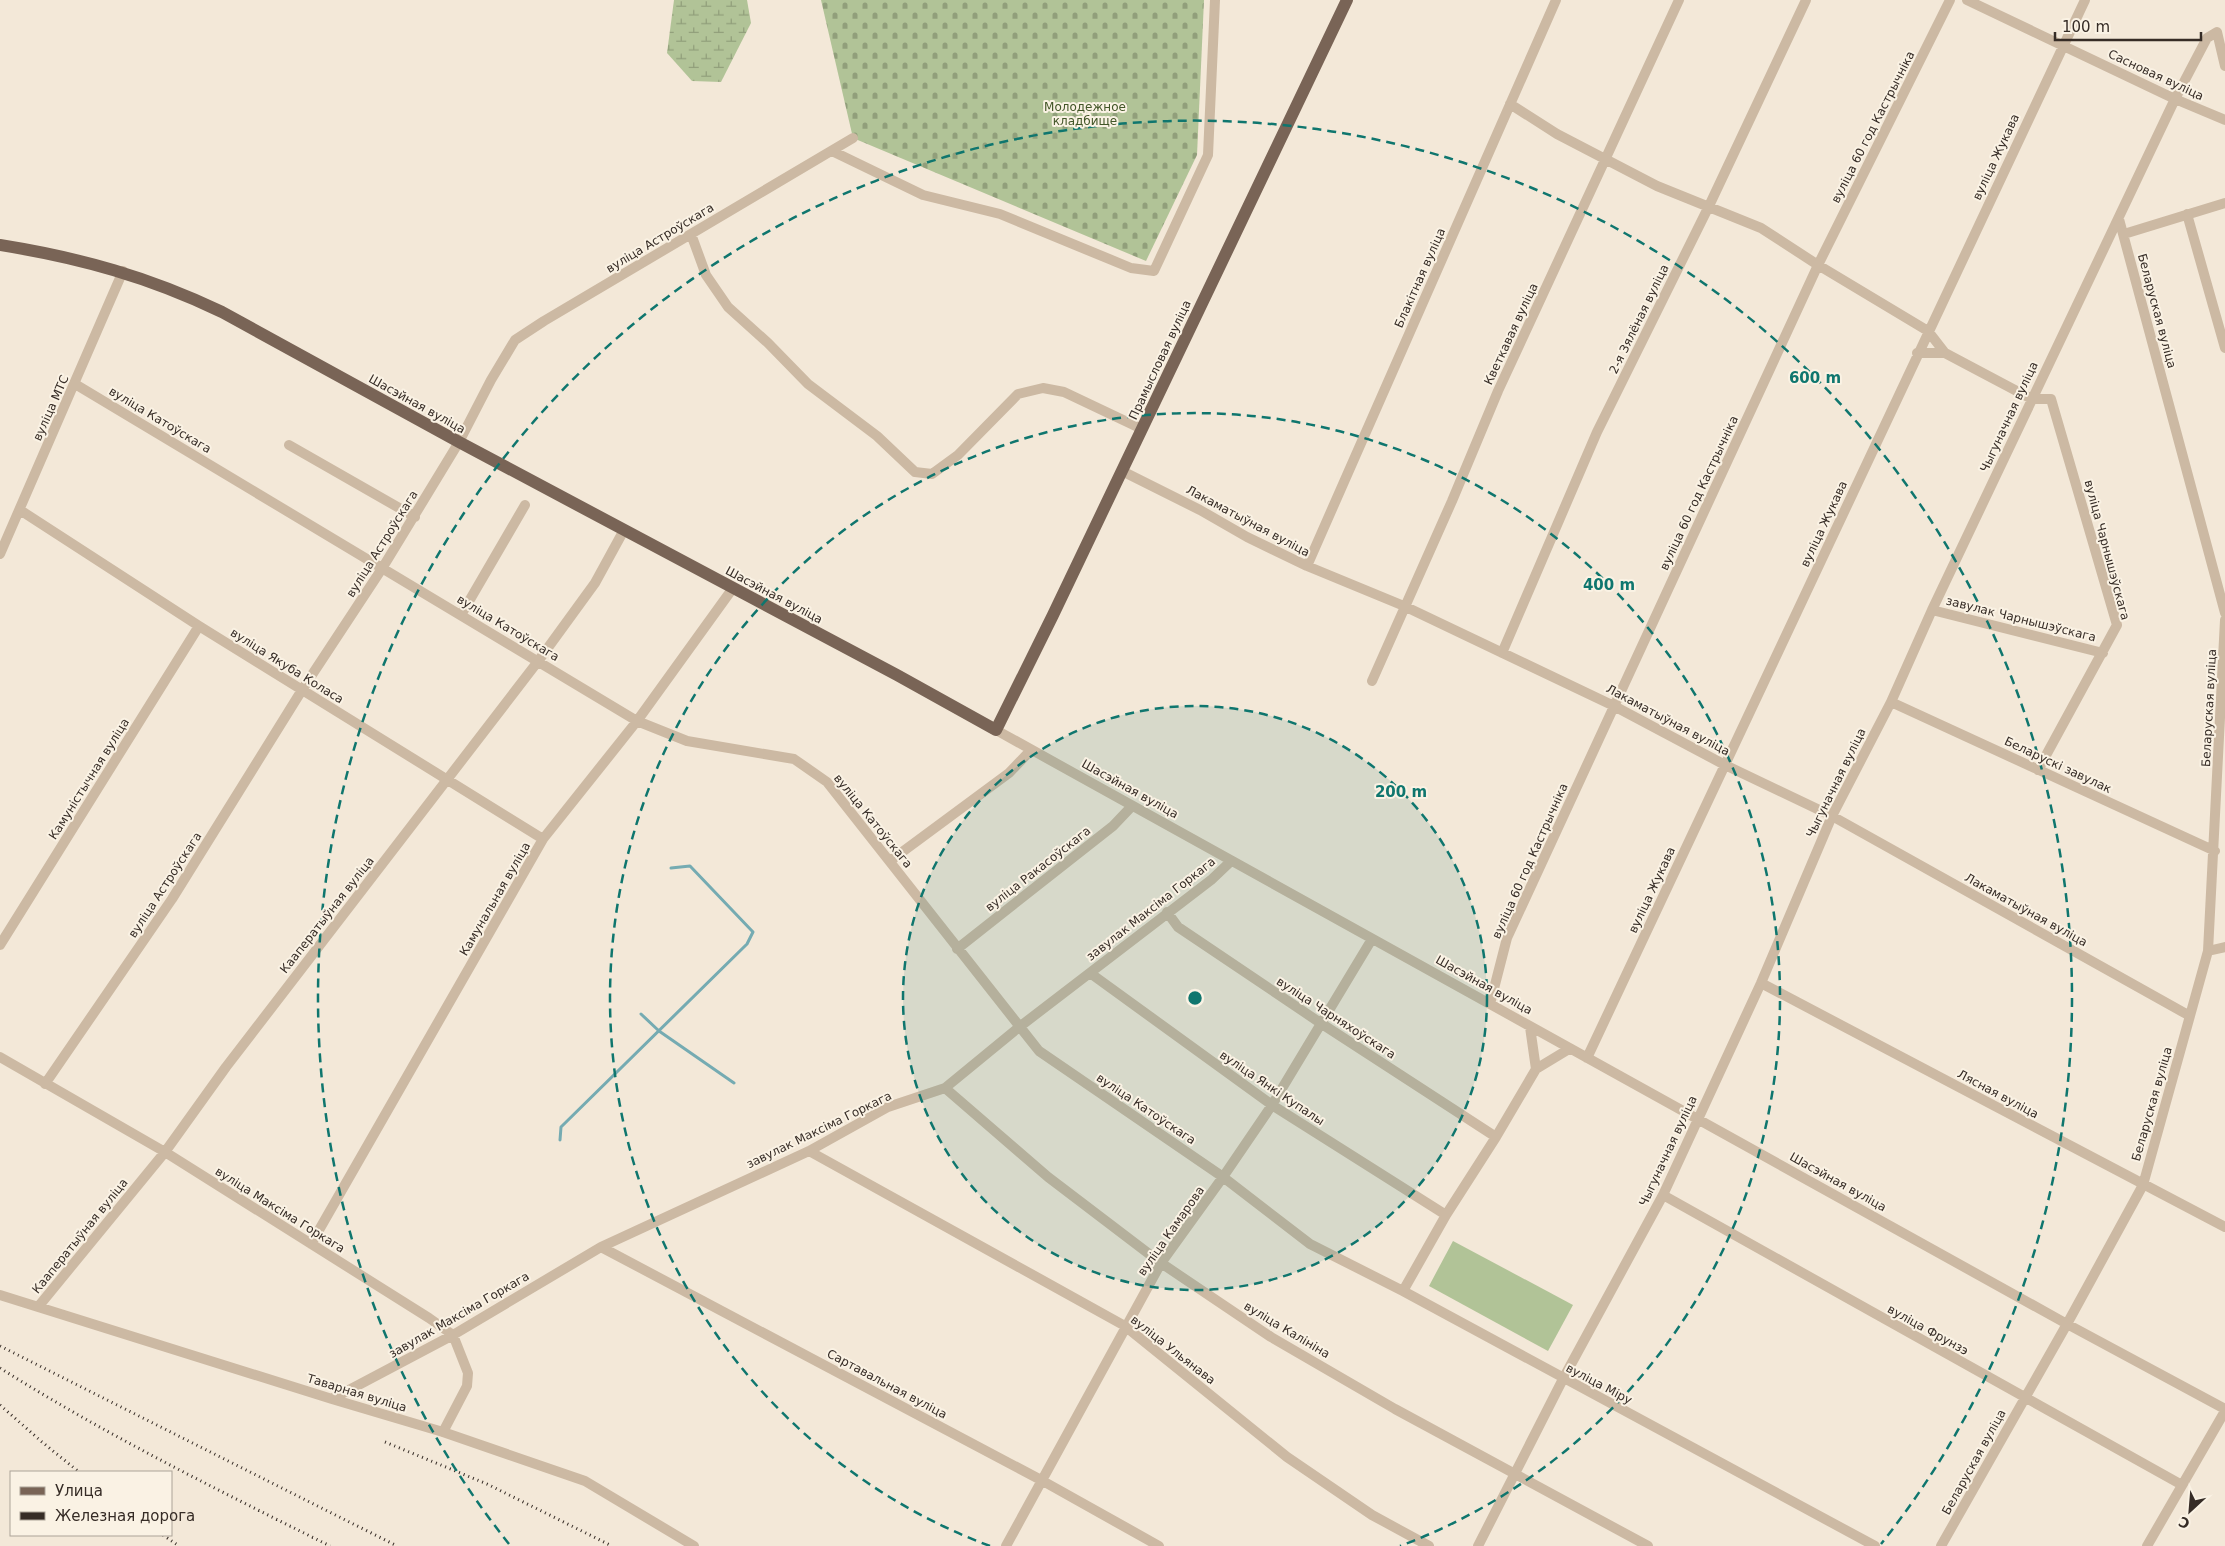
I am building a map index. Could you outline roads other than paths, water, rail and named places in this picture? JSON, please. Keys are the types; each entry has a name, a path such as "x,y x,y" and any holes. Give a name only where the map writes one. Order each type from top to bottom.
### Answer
{"main road":[{"name":"Прамысловая вуліца","path":"996,730 1347,0"},
{"name":"Шасэйная вуліца","path":"0,245 56,255 123,271 190,297 222,312 458,442 996,730"}],"street":[{"path":"832,151 923,195 1000,214 1131,268 1154,271 1208,155 1215,0"},
{"name":"Блакітная вуліца","path":"1307,566 1556,0"},
{"name":"Кветкавая вуліца","path":"1372,681 1452,501 1498,391 1679,0"},
{"name":"2-я Зялёная вуліца","path":"1502,653 1597,432 1709,206 1806,0"},
{"name":"вуліца 60 год Кастрычніка","path":"1490,1004 1507,938 1818,265 1950,0"},
{"name":"Сасновая вуліца","path":"1967,0 2175,99 2225,120"},
{"name":"вуліца Жукава","path":"1587,1058 2084,0"},
{"name":"Чыгуначная вуліца","path":"1478,1546 1563,1379 1663,1195 1761,983 1832,816 1891,702 1932,610 2175,99 2207,38 2216,32 2225,66"},
{"path":"1510,104 1557,134 1606,161 1657,186 1761,228 1818,265 1928,331 1945,353 2032,399"},
{"name":"вуліца Астроўскага","path":"45,1084 172,899 302,690 384,567 415,517 515,340 853,138"},
{"path":"2124,234 2225,203"},
{"path":"2187,214 2225,348"},
{"name":"Беларуская вуліца","path":"2119,219 2225,613"},
{"path":"691,234 706,275 728,308 768,343 808,384 877,436 915,472 932,474 958,455 1018,394 1043,388 1064,392 1142,429"},
{"name":"вуліца МТС","path":"0,554 123,271"},
{"path":"1917,353 1945,353"},
{"name":"вуліца Катоўскага","path":"75,384 384,567 637,721 686,741 794,759 827,782 1018,1028 1038,1051 1223,1177 1310,1244"},
{"name":"вуліца Чарнышэўскага","path":"2032,399 2051,399 2117,625 2038,770"},
{"path":"289,445 415,517"},
{"name":"Лакаматыўная вуліца","path":"1122,471 1307,566 1404,606 1614,706 1725,765 1832,816 2190,1016"},
{"path":"461,615 525,505"},
{"name":"вуліца Якуба Коласа","path":"20,510 199,626 544,838"},
{"name":"Кааператыўная вуліца","path":"38,1307 165,1152 226,1067 448,780 595,583 624,530"},
{"name":"Камунальная вуліца","path":"311,1244 544,838 637,721 733,588"},
{"name":"завулак Чарнышэўскага","path":"1932,610 2103,653"},
{"name":"Беларуская вуліца","path":"1941,1546 2067,1324 2142,1185 2208,951 2215,851 2225,620"},
{"name":"Камуністычная вуліца","path":"0,945 199,626"},
{"name":"Беларускі завулак","path":"1891,702 2215,851"},
{"name":"Шасэйная вуліца","path":"996,730 2225,1410"},
{"path":"890,861 1009,773 1032,750"},
{"name":"вуліца Ракасоўскага","path":"957,949 1113,826 1132,806"},
{"name":"завулак Максіма Горкага","path":"332,1399 453,1335 601,1247 809,1151 888,1107 945,1088 1018,1028 1211,880 1231,861"},
{"name":"вуліца Чарняхоўскага","path":"1167,912 1178,927 1322,1024 1496,1137"},
{"name":"вуліца Камарова","path":"1006,1546 1161,1263 1272,1105 1372,939"},
{"path":"2208,951 2225,947"},
{"name":"вуліца Янкі Купалы","path":"1090,973 1272,1105 1446,1215"},
{"name":"Лясная вуліца","path":"1761,983 2225,1227"},
{"path":"1530,1027 1536,1069"},
{"path":"1402,1291 1446,1215 1496,1137 1536,1069 1570,1048"},
{"name":"вуліца Максіма Горкага","path":"0,1058 165,1152 453,1335"},
{"name":"вуліца Калініна","path":"945,1088 1048,1176 1161,1263 1271,1337 1395,1409 1648,1546"},
{"name":"вуліца Ульянава","path":"809,1151 1125,1326 1287,1457 1372,1515 1429,1546"},
{"name":"вуліца Фрунзэ","path":"1663,1195 2024,1399 2182,1485"},
{"name":"вуліца Міру","path":"1310,1244 1402,1291 1875,1546"},
{"name":"Сартавальная вуліца","path":"601,1247 1041,1480 1159,1546"},
{"name":"Таварная вуліца","path":"0,1295 443,1432 585,1481 694,1546"},
{"path":"443,1432 467,1386 468,1373 453,1335"},
{"path":"2147,1546 2225,1410"}],"waterway":[{"path":"560,1140 561,1127 747,944 753,932 690,866 671,868"},
{"path":"641,1014 659,1031 734,1083"}],"railway":[{"path":"0,1346 397,1546"},
{"path":"0,1368 121,1439 330,1546"},
{"path":"0,1405 78,1471"},
{"path":"385,1442 487,1484 612,1546"},
{"path":"164,1536 179,1546"}],"park label":[{"name":"Молодежное кладбище","path":"1085,114"}]}
